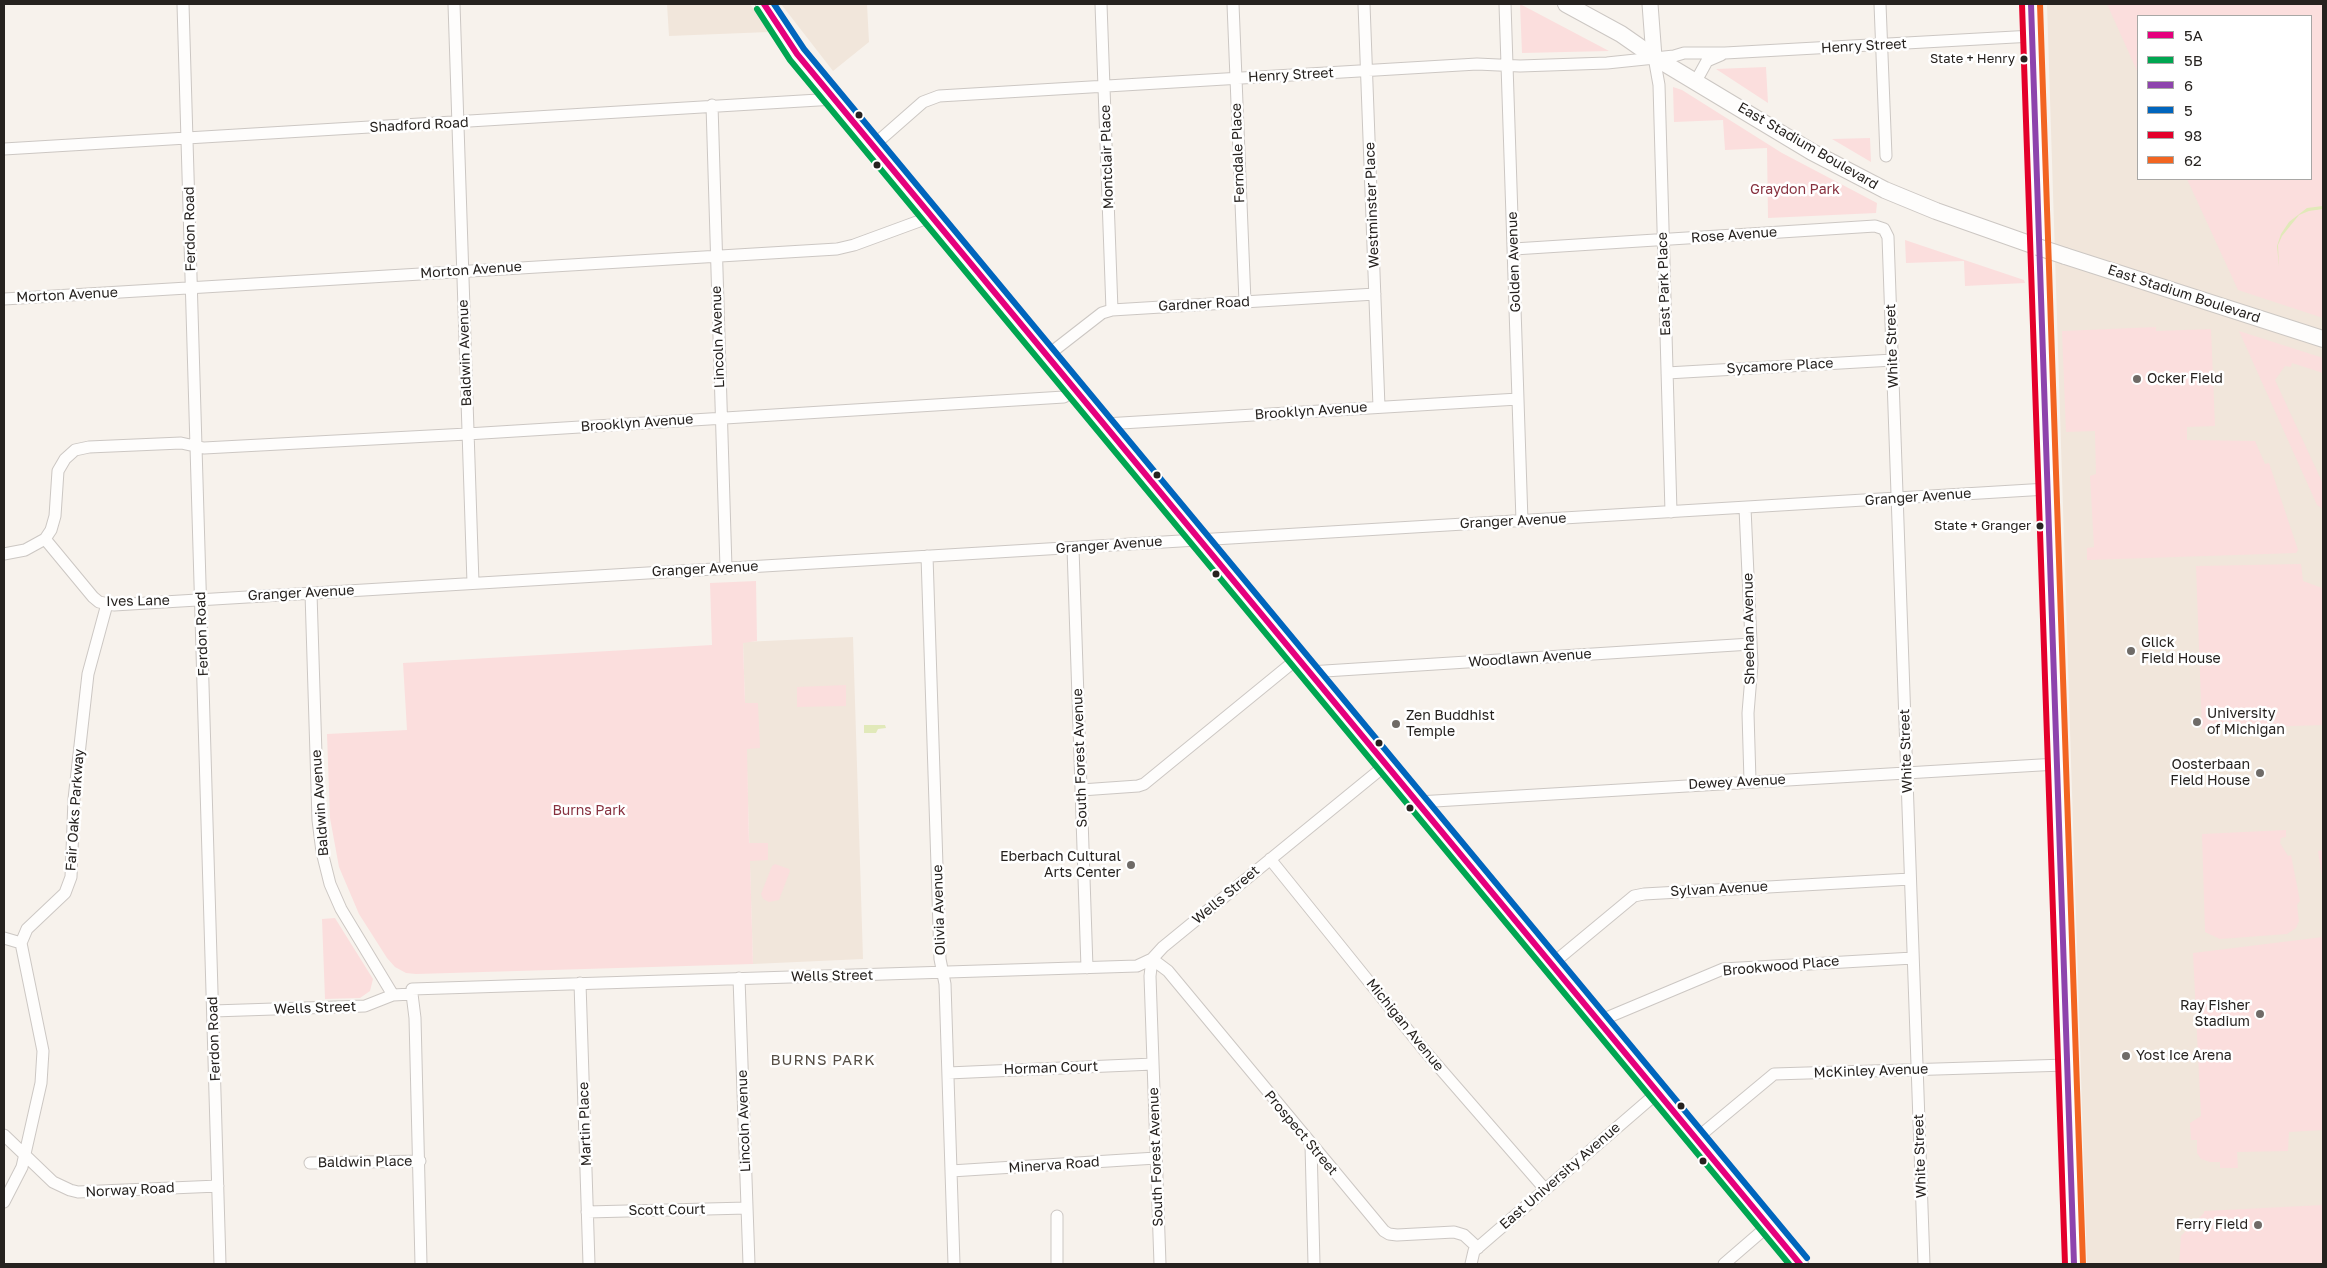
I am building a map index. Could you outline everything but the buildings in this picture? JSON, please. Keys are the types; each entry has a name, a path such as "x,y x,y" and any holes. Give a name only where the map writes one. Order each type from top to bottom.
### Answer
{"main road":[{"path":"764,4 782,34 835,99 1800,1264"},
{"name":"East Stadium Boulevard","path":"1566,4 1621,34 1654,57 1812,152 1885,190 2012,239 2323,339"},
{"path":"2031,4 2074,1264"}],"street":[{"name":"Ferdon Road","path":"183,4 220,1264"},
{"name":"Baldwin Avenue","path":"454,4 456,123 473,583"},
{"name":"Montclair Place","path":"1101,4 1112,310"},
{"name":"Ferndale Place","path":"1233,4 1245,302"},
{"name":"Westminster Place","path":"1364,4 1379,407"},
{"name":"Golden Avenue","path":"1505,4 1522,521"},
{"path":"1650,4 1654,57"},
{"path":"1880,4 1886,156"},
{"name":"Henry Street","path":"874,145 931,97 1477,64 1607,63 1684,54 2033,36"},
{"path":"1696,81 1708,61 1725,53"},
{"name":"East Park Place","path":"1654,57 1660,85 1671,512"},
{"name":"Shadford Road","path":"4,149 835,99"},
{"name":"Lincoln Avenue","path":"712,105 726,568"},
{"name":"Morton Avenue","path":"4,298 836,249 854,246 933,216"},
{"name":"Rose Avenue","path":"1514,249 1875,226 1884,229 1888,237"},
{"name":"White Street","path":"1888,237 1924,1264"},
{"name":"Gardner Road","path":"1048,355 1102,313 1112,310 1375,294"},
{"name":"Sycamore Place","path":"1667,373 1892,360"},
{"name":"Brooklyn Avenue","path":"45,539 51,530 55,516 58,471 65,459 75,450 89,447 181,443 204,448 467,434 1064,397 1075,388"},
{"name":"Brooklyn Avenue","path":"1104,424 1518,399"},
{"name":"Granger Avenue","path":"201,599 1074,548 1199,538 1522,521 2047,489"},
{"name":"Sheehan Avenue","path":"1745,508 1752,664 1748,713 1750,781"},
{"path":"4,554 25,550 45,539"},
{"name":"Ives Lane","path":"45,539 93,597 107,604 201,599"},
{"name":"South Forest Avenue","path":"1074,548 1087,968"},
{"name":"Olivia Avenue","path":"927,556 940,959 945,984 954,1264"},
{"name":"Baldwin Avenue","path":"311,593 318,820 322,852 330,884 342,909 393,995"},
{"name":"Fair Oaks Parkway","path":"21,942 27,929 65,893 71,877 74,799 88,674 107,604"},
{"name":"Woodlawn Avenue","path":"1308,672 1751,644"},
{"path":"1081,790 1144,784 1298,658"},
{"name":"Wells Street","path":"213,1011 358,1007 373,1004 393,995 412,994 412,989 739,978 943,974 1137,966 1152,959 1270,859 1387,764"},
{"name":"Dewey Avenue","path":"1418,802 2057,764"},
{"name":"Michigan Avenue","path":"1270,859 1424,1050 1544,1188"},
{"name":"Sylvan Avenue","path":"1552,964 1634,896 1910,879"},
{"path":"4,938 21,942 43,1051 41,1083 22,1167 4,1202"},
{"name":"Brookwood Place","path":"1599,1021 1723,969 1913,958"},
{"name":"South Forest Avenue","path":"1152,959 1150,976 1160,1264"},
{"name":"Prospect Street","path":"1152,959 1168,971 1311,1145 1378,1224 1389,1234 1454,1232 1464,1235 1478,1248"},
{"name":"Lincoln Avenue","path":"739,978 749,1264"},
{"name":"Martin Place","path":"580,983 589,1264"},
{"path":"412,994 415,1018 420,1161 421,1264"},
{"name":"Horman Court","path":"948,1072 1153,1064"},
{"name":"McKinley Avenue","path":"1697,1138 1774,1074 2067,1065"},
{"name":"East University Avenue","path":"1471,1264 1472,1254 1478,1248 1544,1188 1657,1093"},
{"name":"Norway Road","path":"4,1135 53,1182 78,1192 218,1186"},
{"path":"1311,1145 1314,1264"},
{"name":"Minerva Road","path":"951,1171 1156,1158"},
{"name":"Baldwin Place","path":"310,1163 420,1161"},
{"name":"Scott Court","path":"587,1212 747,1208"},
{"path":"1057,1216 1057,1264"},
{"path":"1724,1264 1768,1226"}],"shaded area":[{"path":"667,4 750,4 769,32 669,36"},
{"path":"781,4 867,4 869,42 833,71"},
{"name":"University of Michigan","path":"2047,4 2323,4 2323,1264 2087,1264"},
{"path":"2323,206 2323,209 2299,215 2282,236 2278,245 2279,267 2277,246 2281,234 2289,222 2307,208"},
{"path":"853,637 863,959 753,964 743,642"},
{"path":"864,725 885,725 886,728 878,729 876,733 864,733"}],"green space":[{"path":"1520,4 1609,51 1522,53"},
{"path":"2107,4 2323,4 2323,318 2238,290 2187,180 2312,180 2312,15 2137,15 2137,71"},
{"path":"1766,67 1768,103 1716,69"},
{"name":"Graydon Park","path":"1673,87 1682,90 1782,153 1877,203 1876,213 1768,218 1767,148 1725,150 1723,120 1674,122"},
{"name":"Graydon Park","path":"1870,138 1871,162 1832,139"},
{"path":"1905,240 2024,280 2025,283 1965,286 1964,261 1906,263"},
{"path":"2156,327 2156,331 2211,329 2215,426 2187,427 2187,440 2255,441 2265,464 2269,463 2298,550 2296,553 2087,560 2087,548 2094,547 2090,476 2096,474 2095,431 2066,432 2062,331"},
{"path":"2239,331 2323,358 2323,373 2292,363 2291,367 2285,366 2275,380 2323,484 2323,509 2317,505"},
{"path":"2301,564 2303,581 2322,588 2323,592 2323,725 2202,729 2196,566"},
{"name":"Burns Park","path":"756,581 757,641 743,643 745,703 758,703 760,748 747,749 749,843 768,843 768,860 750,861 753,964 416,974 406,973 395,967 387,958 359,914 339,867 330,818 327,734 407,730 403,663 712,645 710,583"},
{"path":"846,685 846,706 797,707 797,687"},
{"path":"2286,830 2286,837 2281,838 2280,843 2288,856 2291,855 2300,901 2297,905 2299,921 2296,928 2287,934 2220,939 2205,932 2202,834"},
{"path":"2323,850 2323,883 2318,851"},
{"path":"775,864 790,871 779,900 769,902 763,899 761,894 772,866"},
{"path":"335,918 373,979 370,991 360,998 325,999 322,919"},
{"name":"Ray Fisher Stadium","path":"2323,937 2323,1130 2289,1132 2288,1151 2237,1152 2238,1168 2220,1168 2220,1162 2210,1162 2201,1159 2197,1153 2197,1140 2191,1140 2190,1123 2201,1116 2193,953"},
{"name":"Ferry Field","path":"2323,1205 2323,1264 2179,1264 2181,1236 2204,1211"}],"transit line":[{"name":"5A","path":"764,4 797,54 1800,1264"},
{"name":"5","path":"774,4 804,49 1807,1258"},
{"name":"98","path":"2022,4 2065,1264"},
{"name":"6","path":"2031,4 2074,1264"},
{"name":"62","path":"2040,4 2083,1264"},
{"name":"5B","path":"757,9 790,60 1789,1264"}],"place":[{"name":"State + Henry","path":"2024,59"},
{"name":"Ocker Field","path":"2137,379"},
{"name":"State + Granger","path":"2040,526"},
{"name":"Glick Field House","path":"2131,651"},
{"name":"University of Michigan","path":"2197,722"},
{"name":"Zen Buddhist Temple","path":"1396,724"},
{"name":"Oosterbaan Field House","path":"2260,773"},
{"name":"Eberbach Cultural Arts Center","path":"1131,865"},
{"name":"Ray Fisher Stadium","path":"2260,1014"},
{"name":"Yost Ice Arena","path":"2126,1056"},
{"name":"Ferry Field","path":"2258,1225"}],"district":[{"name":"BURNS PARK","path":"823,1060"}]}
